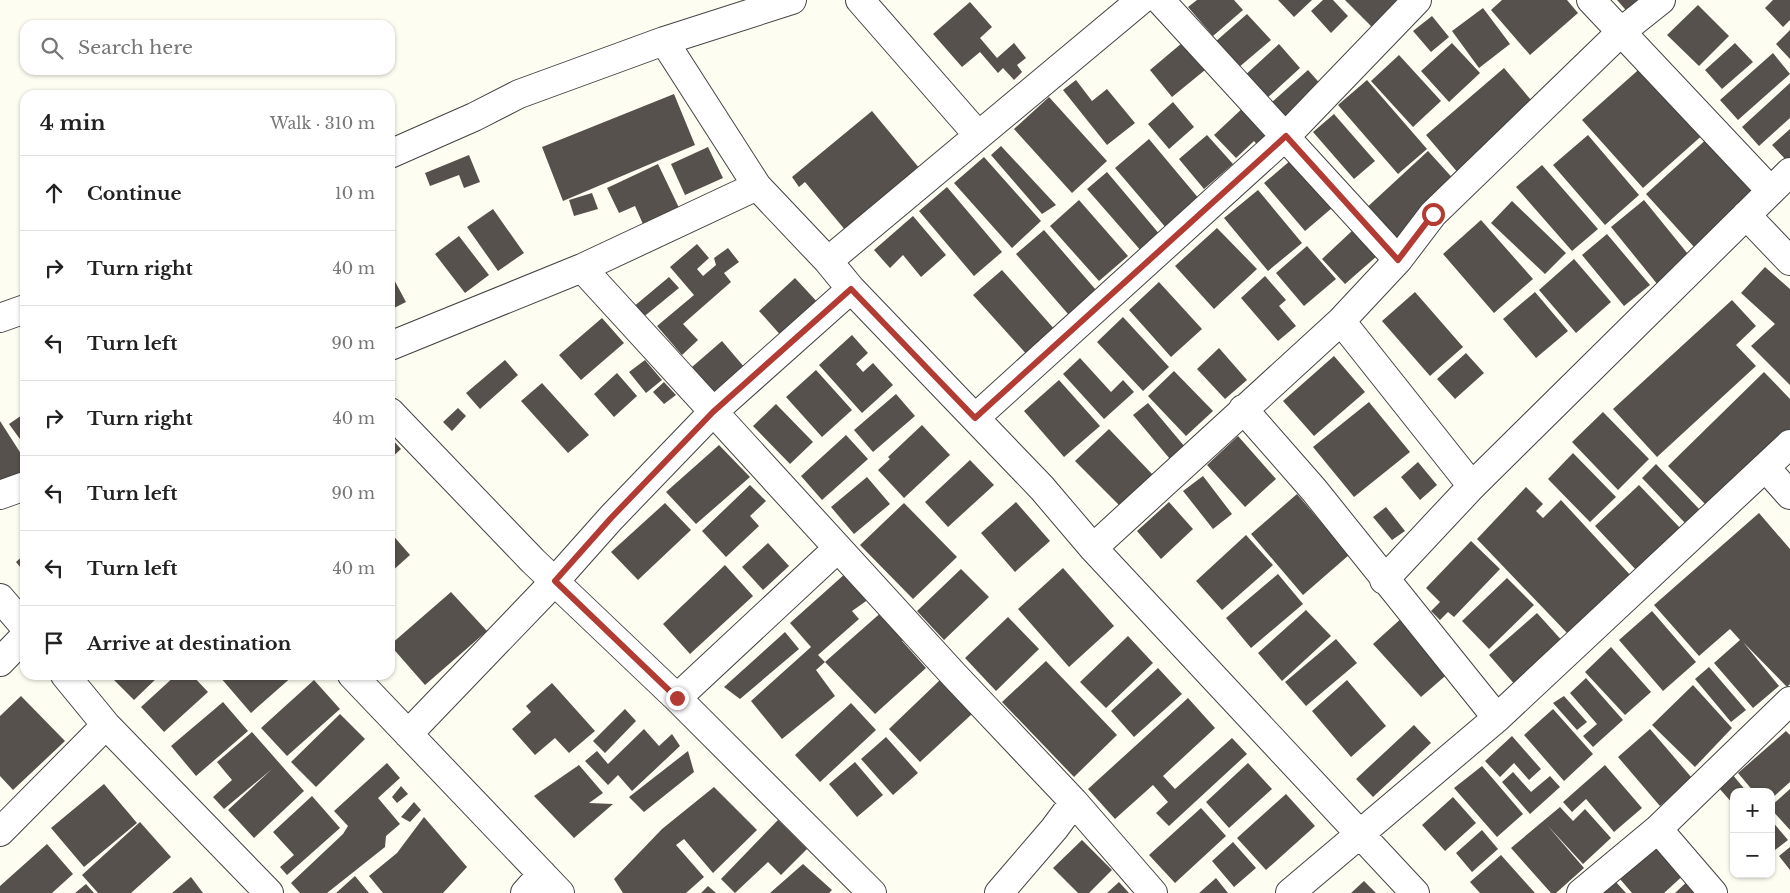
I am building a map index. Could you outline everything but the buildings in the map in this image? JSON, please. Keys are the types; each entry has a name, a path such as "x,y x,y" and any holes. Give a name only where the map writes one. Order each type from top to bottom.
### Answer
{"street":[{"path":"395,152 474,117 519,94 664,41 792,0"},
{"path":"860,0 978,135"},
{"path":"828,261 1140,0"},
{"path":"1160,0 1398,260"},
{"path":"975,418 1286,136 1416,0"},
{"path":"1591,0 1770,190"},
{"path":"1093,548 1341,321 1398,260 1433,214 1622,32 1661,0"},
{"path":"664,41 757,186 828,261 851,289 1042,488 1093,548 1415,893"},
{"path":"1384,580 1472,486 1790,172"},
{"path":"395,344 582,268 757,186"},
{"path":"1746,215 1790,261"},
{"path":"582,268 954,675 1074,802 1153,893"},
{"path":"408,734 555,581 611,518 713,412 851,289"},
{"path":"1341,321 1472,486"},
{"path":"1243,409 1314,490 1384,580 1497,718"},
{"path":"395,417 555,581 677,698 872,893"},
{"path":"1290,893 1497,718 1790,444"},
{"path":"1766,468 1790,495"},
{"path":"0,495 20,488"},
{"path":"677,698 838,548"},
{"path":"0,598 20,621"},
{"path":"0,662 20,641"},
{"path":"69,680 106,725 269,893"},
{"path":"357,680 408,734 542,887"},
{"path":"1581,893 1658,829 1790,701"},
{"path":"0,832 106,725"},
{"path":"999,893 1054,829 1074,802"},
{"path":"1658,829 1713,893"}],"route":[{"path":"677,698 555,581 611,518 713,412 851,289 975,418 1286,136 1398,260 1433,214"}]}
